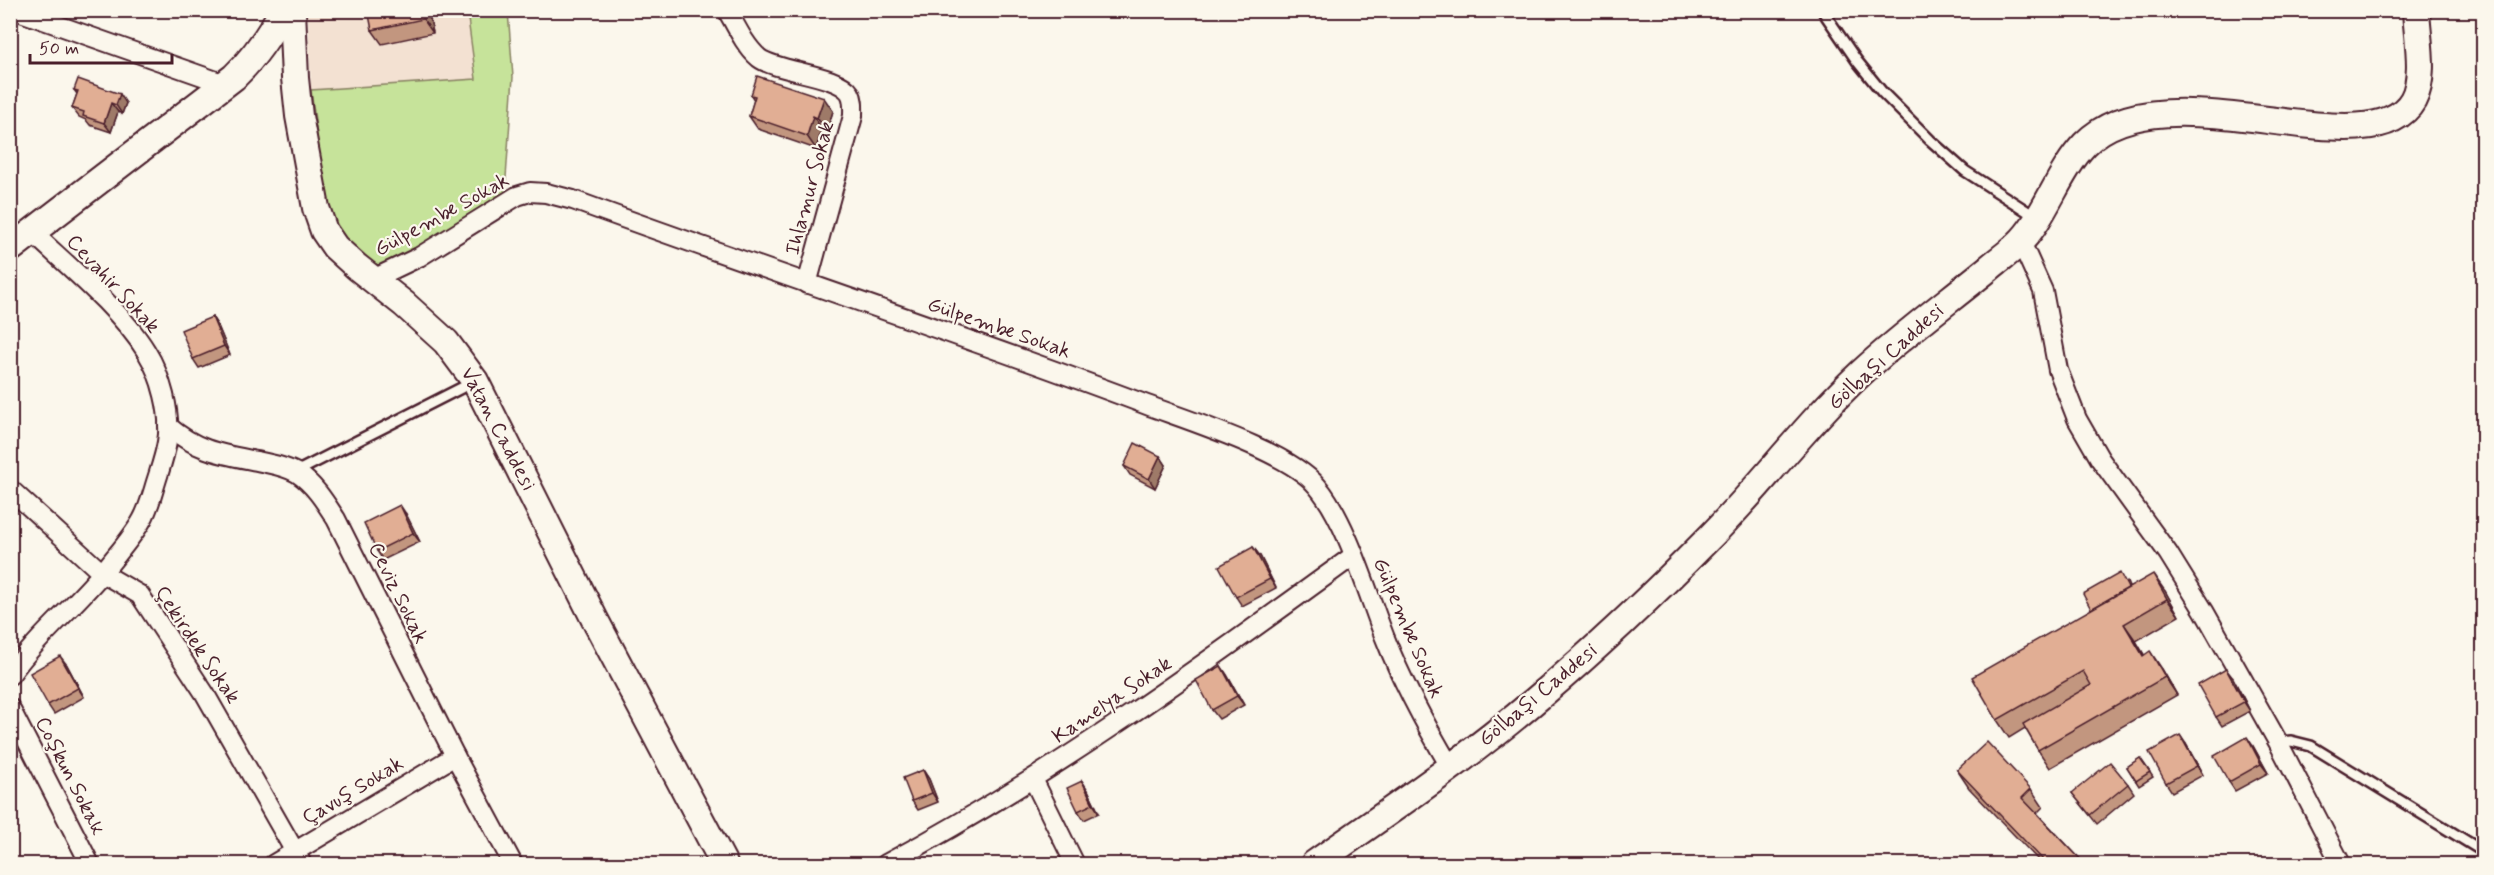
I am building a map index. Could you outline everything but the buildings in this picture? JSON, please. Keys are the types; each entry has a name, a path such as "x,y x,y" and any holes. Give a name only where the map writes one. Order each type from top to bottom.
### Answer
{"street":[{"path":"15,10 225,84"},
{"path":"10,249 225,84 252,60 267,40 282,10"},
{"name":"Vatan Caddesi","path":"291,10 299,116 316,208 324,231 335,247 446,342 475,381 595,620 724,864"},
{"name":"Ihlamur Sokak","path":"727,10 746,42 760,59 845,88 853,104 854,116 807,284"},
{"name":"Gölbaşı Caddesi","path":"1314,864 1451,768 1536,700 1702,545 1859,375 2021,242 2070,162 2087,142 2108,129 2159,112 2186,111 2342,128 2382,124 2401,115 2412,101 2416,90 2419,70 2416,10"},
{"name":"Gülpembe Sokak","path":"373,279 419,257 506,200 530,192 546,193 573,200 1102,388 1284,460 1317,484 1339,521 1403,680 1451,768"},
{"name":"Cevahir Sokak","path":"10,675 31,648 102,573 132,536 143,518 167,442 168,426 164,398 156,370 147,352 110,308 33,233"},
{"path":"2021,242 2043,291 2058,370 2077,419 2100,459 2168,553 2278,742 2341,864"},
{"name":"Ceviz Sokak","path":"168,426 183,439 198,447 216,453 281,466 296,472 321,496 336,519 455,756 513,864"},
{"name":"Çekirdek Sokak","path":"10,489 102,573 140,595 205,694 299,858"},
{"name":"Kamelya Sokak","path":"886,864 1033,779 1178,683 1353,556"},
{"name":"Coşkun Sokak","path":"10,708 90,864"},
{"name":"Çavuş Sokak","path":"274,864 299,858 455,756"},
{"path":"1033,779 1075,864"}],"lane":[{"path":"1822,10 1850,52 1882,92 1930,140 1965,171 2037,218"},
{"path":"296,472 475,381"},
{"path":"2278,742 2291,741 2311,746 2484,852"}],"shaded area":[{"path":"308,11 508,11 513,77 311,90"}],"green space":[{"path":"467,11 508,11 513,77 505,192 402,260 380,265 364,262 328,219 311,90 476,79"}]}
